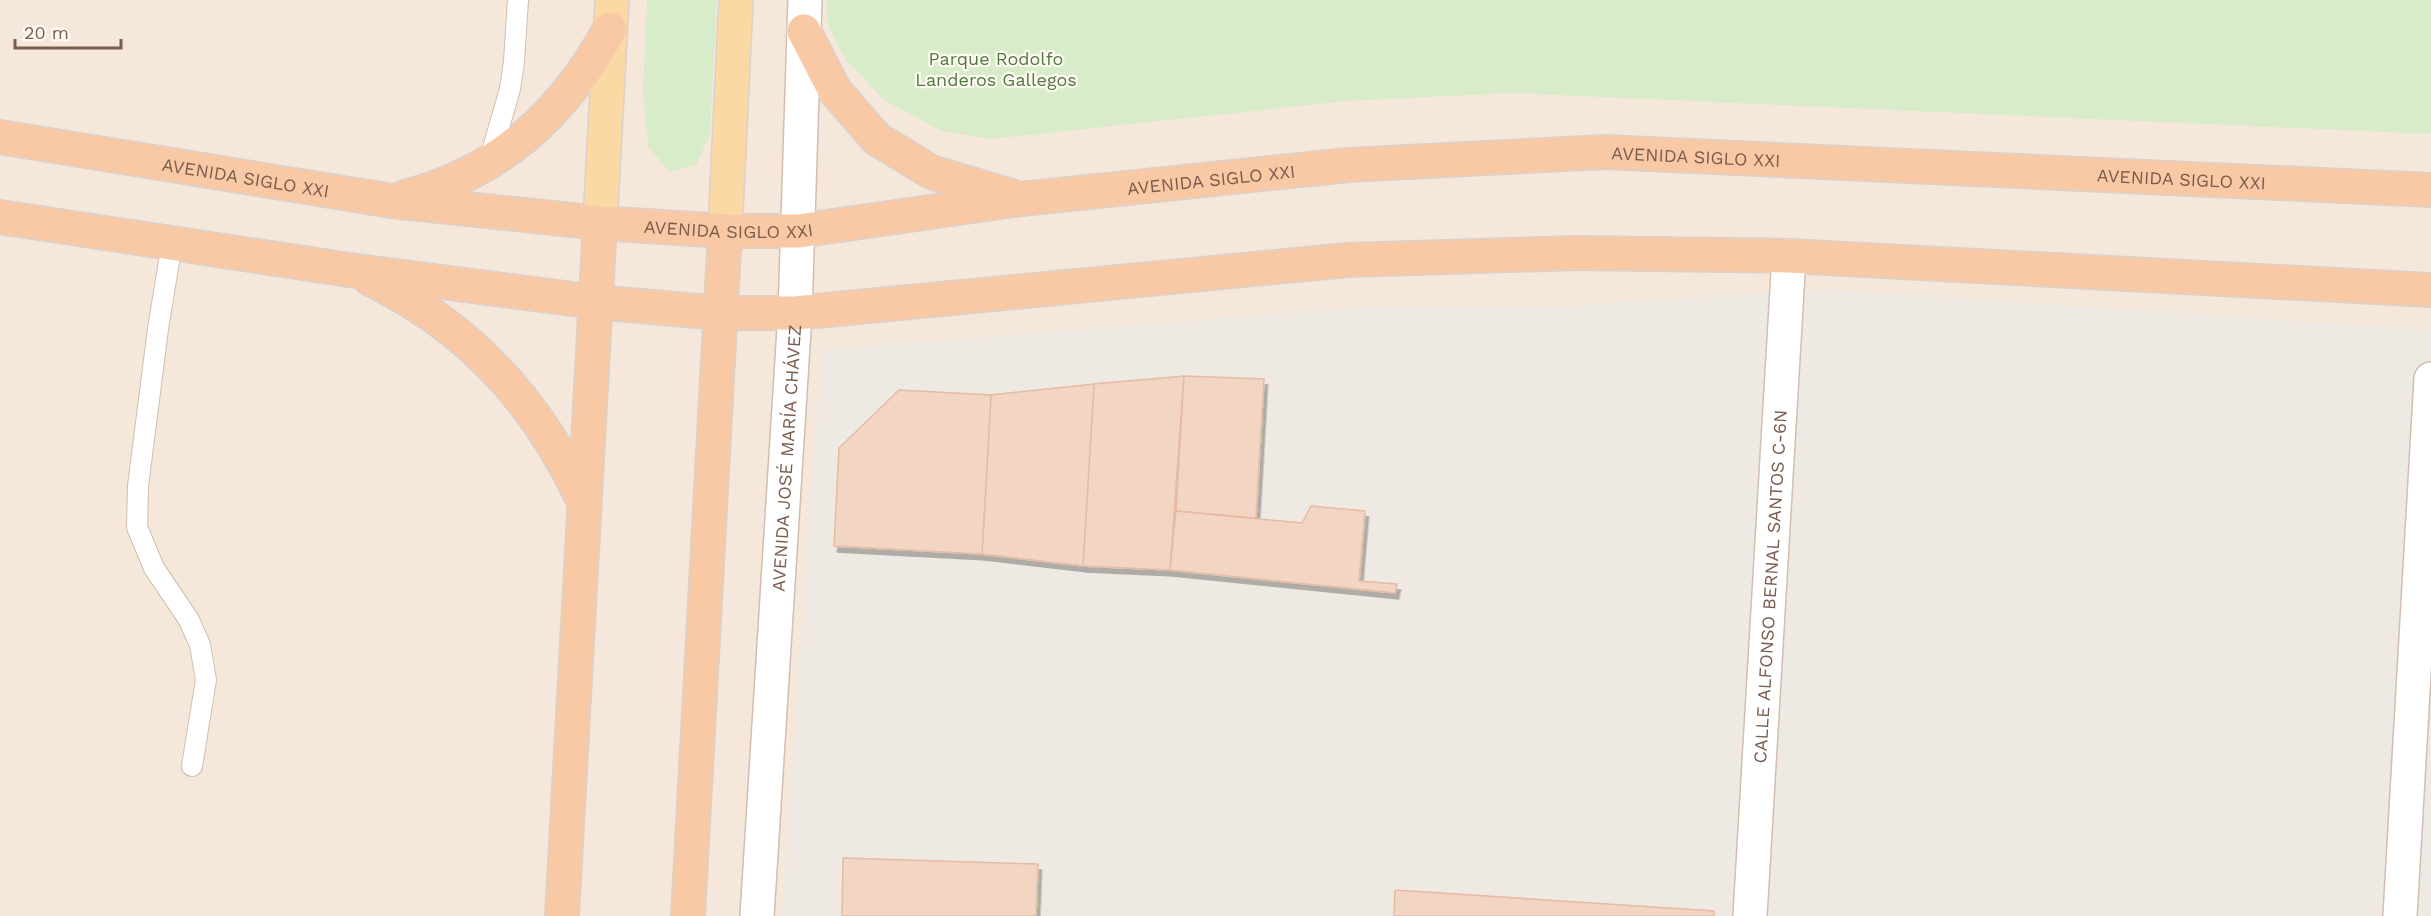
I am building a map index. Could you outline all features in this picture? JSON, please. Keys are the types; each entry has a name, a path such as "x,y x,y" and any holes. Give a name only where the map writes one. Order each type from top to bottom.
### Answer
{"highway":[{"path":"392,201 426,192 489,162 539,124 571,91 592,61 611,14"},
{"path":"804,16 835,91 877,139 931,172 1021,200"},
{"name":"AVENIDA SIGLO XXI","path":"0,137 392,201 600,223 725,231 798,231 1021,200 1348,165 1605,152 2431,190"},
{"path":"0,217 349,270 596,302 720,313 795,313 1348,260 1577,253 1789,256 2431,290"},
{"path":"562,916 600,223"},
{"path":"688,916 725,231"},
{"path":"349,270 388,288 426,310 460,335 492,364 545,429 567,465 585,503"}],"main road":[{"path":"725,231 736,0"},
{"path":"600,223 611,14"}],"street":[{"name":"AVENIDA JOSÉ MARÍA CHÁVEZ","path":"757,916 795,313 804,16"},
{"name":"CALLE ALFONSO BERNAL SANTOS C-6N","path":"1750,916 1789,256"},
{"path":"2400,916 2431,379"}],"lane":[{"path":"489,162 510,89 518,0"},
{"path":"172,243 158,329 138,486 138,526 154,568 189,620 200,645 206,680 192,766"}],"shaded area":[{"path":"0,0 2431,0 2431,916 0,916"},
{"path":"1824,289 2431,330 2431,916 782,916 822,350 1381,306 1569,306"}],"green space":[{"path":"647,0 717,0 710,134 696,165 669,172 648,146 643,92"},
{"name":"Parque Rodolfo Landeros Gallegos","path":"826,0 2431,0 2431,134 1511,93 1346,101 990,139 942,131 885,101 845,59 828,25"}],"building":[{"path":"1184,376 1170,570 1083,566 1094,384"},
{"path":"1184,376 1264,379 1256,518 1176,511"},
{"path":"1094,384 1083,566 982,554 991,395"},
{"path":"899,390 991,395 982,554 834,546 839,448"},
{"path":"1311,506 1365,511 1359,581 1397,584 1395,593 1170,570 1176,511 1302,523"},
{"path":"843,858 1038,864 1036,916 842,916"},
{"path":"1395,890 1714,911 1714,916 1394,916"}]}
